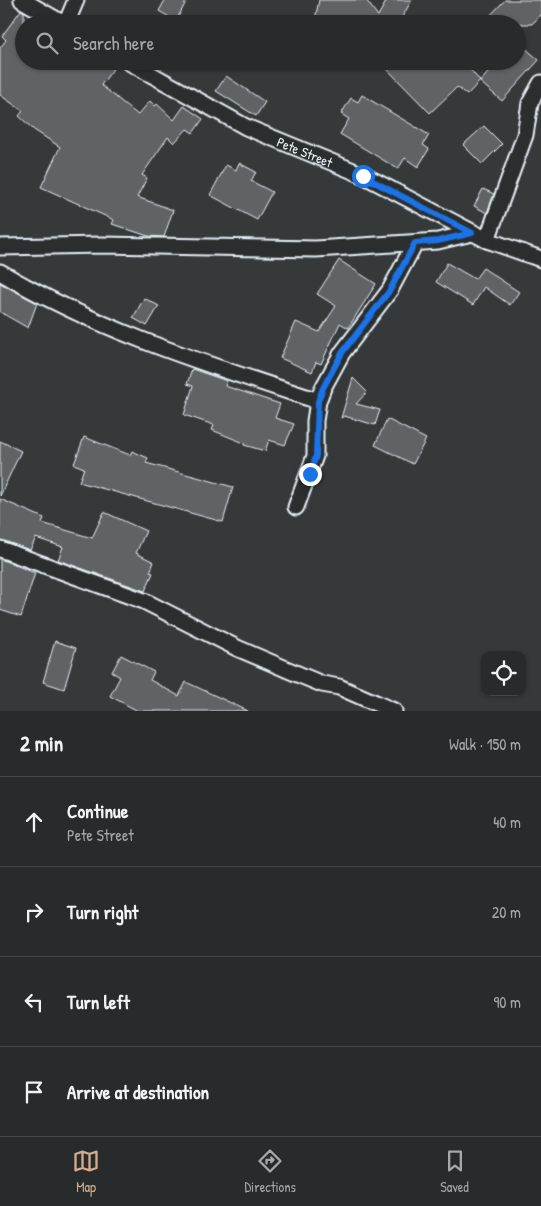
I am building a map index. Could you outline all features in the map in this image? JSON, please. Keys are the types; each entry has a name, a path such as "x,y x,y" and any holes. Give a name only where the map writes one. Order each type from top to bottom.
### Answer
{"street":[{"path":"22,0 49,15"},
{"path":"69,15 76,0"},
{"name":"Pete Street","path":"143,70 246,127 363,176 487,240 541,259"},
{"path":"487,240 525,135 530,103 541,83"},
{"path":"0,247 102,245 316,249 438,241 472,233"},
{"path":"296,506 316,456 318,401 342,353 390,290 415,243"},
{"path":"0,272 32,291 95,322 318,401"},
{"path":"0,549 144,601 238,648 322,684 339,687 394,711"}],"building":[{"path":"165,0 187,0 179,15 166,15 159,11"},
{"path":"319,0 366,0 377,15 316,15"},
{"path":"387,0 412,0 403,15 379,15"},
{"path":"505,0 541,0 541,15 532,24 526,24 526,15 491,15"},
{"path":"21,10 24,12 24,15 17,15"},
{"path":"15,18 15,70 112,70 101,85 138,115 150,101 155,106 157,104 174,120 184,106 203,119 193,133 187,129 174,143 168,137 142,175 147,178 137,197 173,210 164,237 148,236 112,224 114,220 41,187 60,147 34,130 19,116 23,111 0,95 0,48 6,40 2,36"},
{"path":"526,49 539,60 502,101 480,82 490,70 526,70"},
{"path":"388,70 471,70 480,81 467,95 457,87 430,113"},
{"path":"226,76 265,102 256,116 216,91"},
{"path":"362,95 429,135 423,145 429,149 418,167 405,158 398,169 340,134 349,119 341,114 351,98 358,102"},
{"path":"484,126 502,144 482,164 463,145"},
{"path":"239,163 256,172 251,181 272,192 257,220 210,195 226,165 236,170"},
{"path":"483,189 494,194 487,213 474,206"},
{"path":"339,260 376,284 348,328 340,323 321,364 316,362 312,372 280,358 296,322 319,332 336,306 317,294"},
{"path":"447,263 475,279 483,268 519,292 510,305 484,287 473,305 436,282"},
{"path":"0,283 37,303 28,328 0,312"},
{"path":"144,298 159,306 147,326 133,318"},
{"path":"192,369 227,381 225,386 280,404 275,418 294,424 285,445 269,440 265,451 244,445 244,443 212,430 214,425 184,415 193,386 187,384"},
{"path":"353,378 367,392 356,404 380,410 375,425 344,416 341,418"},
{"path":"387,419 426,439 413,464 375,445"},
{"path":"84,437 130,455 132,451 148,458 146,463 233,487 223,522 79,482 84,468 74,464"},
{"path":"0,441 21,451 0,496"},
{"path":"0,499 44,518 42,523 92,538 104,512 146,531 136,553 154,562 150,572 153,573 145,591 58,560 63,547 36,538 30,550 0,540"},
{"path":"0,559 35,573 21,617 0,610"},
{"path":"55,641 76,648 64,689 43,682"},
{"path":"121,655 154,672 150,680 179,696 186,682 248,711 138,711 110,696 120,677 112,672"}],"route":[{"path":"310,474 316,456 318,401 323,388 342,353 390,290 405,265 415,243 438,241 472,233 363,176"}]}
